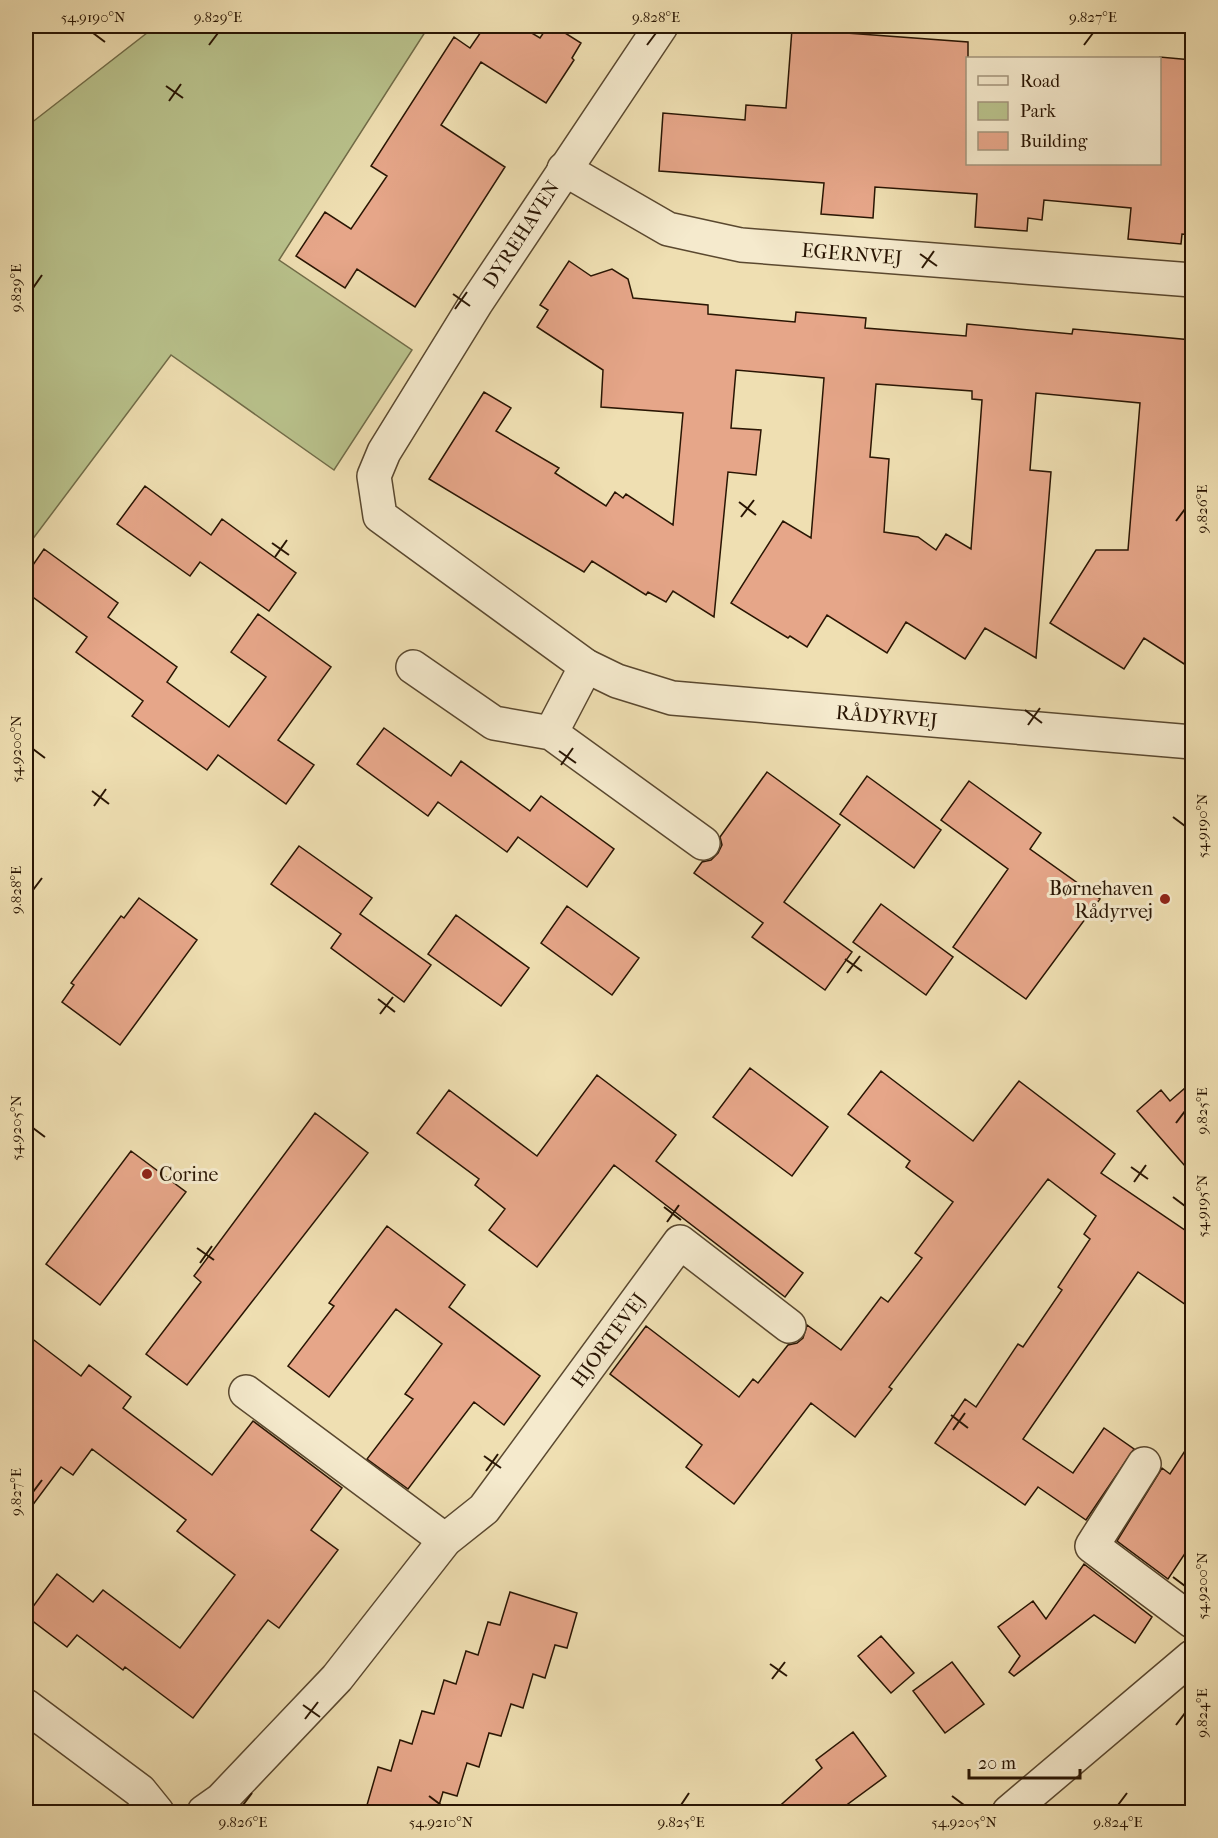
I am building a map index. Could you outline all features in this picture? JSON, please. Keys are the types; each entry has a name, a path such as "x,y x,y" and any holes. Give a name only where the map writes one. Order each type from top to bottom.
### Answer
{"street":[{"name":"DYREHAVEN","path":"380,516 374,476 384,452 476,303 661,26"},
{"name":"EGERNVEJ","path":"564,169 668,229 741,245 1192,280"},
{"name":"RÅDYRVEJ","path":"380,516 586,666 617,681 672,699 1192,742"},
{"path":"551,733 586,666"},
{"path":"413,667 494,723 551,733 703,843"},
{"name":"HJORTEVEJ","path":"219,1808 337,1678 445,1540 484,1509 680,1242 789,1326"},
{"path":"246,1392 445,1540"},
{"path":"1144,1464 1092,1546 1192,1621"},
{"path":"1009,1812 1192,1657"},
{"path":"26,1706 140,1791 158,1812"}],"green space":[{"path":"156,26 429,26 279,260 412,350 334,470 171,355 26,548 26,127"}],"building":[{"path":"485,26 520,26 540,38 548,26 554,26 581,43 572,58 574,60 546,103 481,62 441,125 505,167 415,307 357,269 345,288 296,256 325,212 351,229 387,176 371,166 454,37 470,48"},
{"path":"792,29 968,42 966,165 1161,165 1161,57 1192,60 1192,109 1185,186 1192,187 1192,235 1182,234 1181,244 1128,239 1131,208 1044,200 1042,220 1028,218 1027,231 975,227 977,194 875,187 873,218 821,214 824,183 659,171 663,113 745,120 746,105 786,108"},
{"path":"569,261 591,276 612,269 628,279 633,298 708,305 708,314 795,322 796,312 866,318 865,328 966,336 967,324 1072,334 1073,329 1192,340 1192,417 1186,485 1192,485 1192,669 1144,638 1124,669 1050,623 1096,550 1128,550 1140,403 1036,393 1030,470 1051,472 1036,658 985,628 965,659 906,622 887,653 827,615 807,647 731,603 783,521 811,538 824,378 736,370 731,428 761,430 756,475 728,472 714,617 673,591 666,602 648,592 646,595 592,561 584,572 429,479 484,392 511,408 496,431 559,468 555,473 606,506 615,492 623,498 626,494 673,525 683,413 601,407 603,370 537,327 548,310 540,305","holes":["876,384 972,391 972,399 982,400 971,549 946,534 936,550 918,537 884,532 889,459 870,457"]},
{"path":"145,486 211,535 222,519 296,573 269,611 200,562 190,576 117,524"},
{"path":"44,549 118,603 108,617 177,667 167,682 229,727 266,677 231,652 258,614 331,667 278,740 314,765 286,804 218,755 207,770 132,716 143,701 76,652 87,637 26,592 26,575"},
{"path":"384,728 451,776 461,761 530,811 541,796 614,849 587,887 518,837 507,852 438,802 428,816 357,764"},
{"path":"767,772 840,825 784,902 852,952 825,990 752,937 763,923 694,873 702,862 711,860 718,853 722,845 720,837"},
{"path":"867,776 941,830 914,868 840,814"},
{"path":"969,781 1041,833 1030,849 1100,899 1026,999 953,947 1008,869 941,820"},
{"path":"299,846 372,898 360,914 431,965 404,1002 331,948 341,934 271,884"},
{"path":"139,898 197,940 120,1045 62,1002 74,985 71,983 121,916 124,918"},
{"path":"881,904 953,957 926,995 853,942"},
{"path":"567,906 639,958 612,995 541,943"},
{"path":"456,915 529,968 501,1006 428,954"},
{"path":"750,1068 828,1127 792,1176 713,1117"},
{"path":"881,1071 973,1141 1019,1081 1115,1154 1101,1173 1192,1235 1192,1309 1138,1272 1023,1439 1073,1473 1104,1428 1134,1449 1086,1520 1038,1487 1025,1505 935,1443 965,1399 976,1407 1018,1344 1023,1347 1062,1290 1058,1287 1090,1239 1084,1234 1096,1216 1048,1179 889,1387 892,1389 855,1437 811,1403 734,1504 686,1467 702,1445 610,1374 646,1326 739,1397 753,1379 758,1383 788,1345 797,1343 803,1338 807,1325 841,1350 881,1297 888,1302 922,1258 915,1253 953,1202 906,1167 910,1161 848,1114"},
{"path":"597,1075 676,1135 656,1161 803,1273 785,1297 614,1165 537,1267 489,1230 505,1209 475,1185 479,1179 417,1133 449,1090 537,1156"},
{"path":"1192,1082 1192,1174 1137,1111 1161,1090 1170,1101"},
{"path":"315,1113 368,1153 187,1385 146,1354 201,1282 194,1276"},
{"path":"131,1151 186,1192 100,1305 46,1264"},
{"path":"387,1226 465,1285 449,1307 540,1376 504,1425 474,1402 408,1489 367,1459 413,1399 405,1394 442,1344 396,1309 329,1397 288,1366 334,1306 329,1303"},
{"path":"26,1334 81,1376 89,1365 131,1397 123,1408 212,1475 253,1421 342,1488 311,1530 338,1550 279,1628 268,1620 193,1718 125,1667 123,1670 77,1635 67,1647 26,1616 57,1574 93,1602 103,1590 180,1648 235,1575 177,1531 186,1520 92,1449 73,1475 61,1467 26,1514"},
{"path":"1192,1440 1192,1543 1168,1579 1117,1541 1162,1468 1170,1474"},
{"path":"1084,1564 1152,1617 1135,1643 1094,1615 1014,1676 1009,1672 1020,1656 998,1627 1033,1601 1046,1619"},
{"path":"510,1592 577,1613 567,1648 555,1645 545,1678 533,1674 523,1708 511,1704 501,1736 489,1733 479,1767 467,1763 457,1796 443,1792 437,1812 390,1812 367,1805 378,1767 391,1771 400,1740 412,1744 422,1711 434,1714 444,1680 456,1684 466,1651 478,1655 488,1622 500,1625"},
{"path":"881,1636 914,1673 891,1693 858,1656"},
{"path":"952,1662 984,1704 945,1733 913,1691"},
{"path":"853,1732 886,1776 837,1812 773,1812 822,1768 816,1760"}],"place":[{"name":"Børnehaven Rådyrvej","path":"1165,899"},
{"name":"Corine","path":"147,1174"}]}
